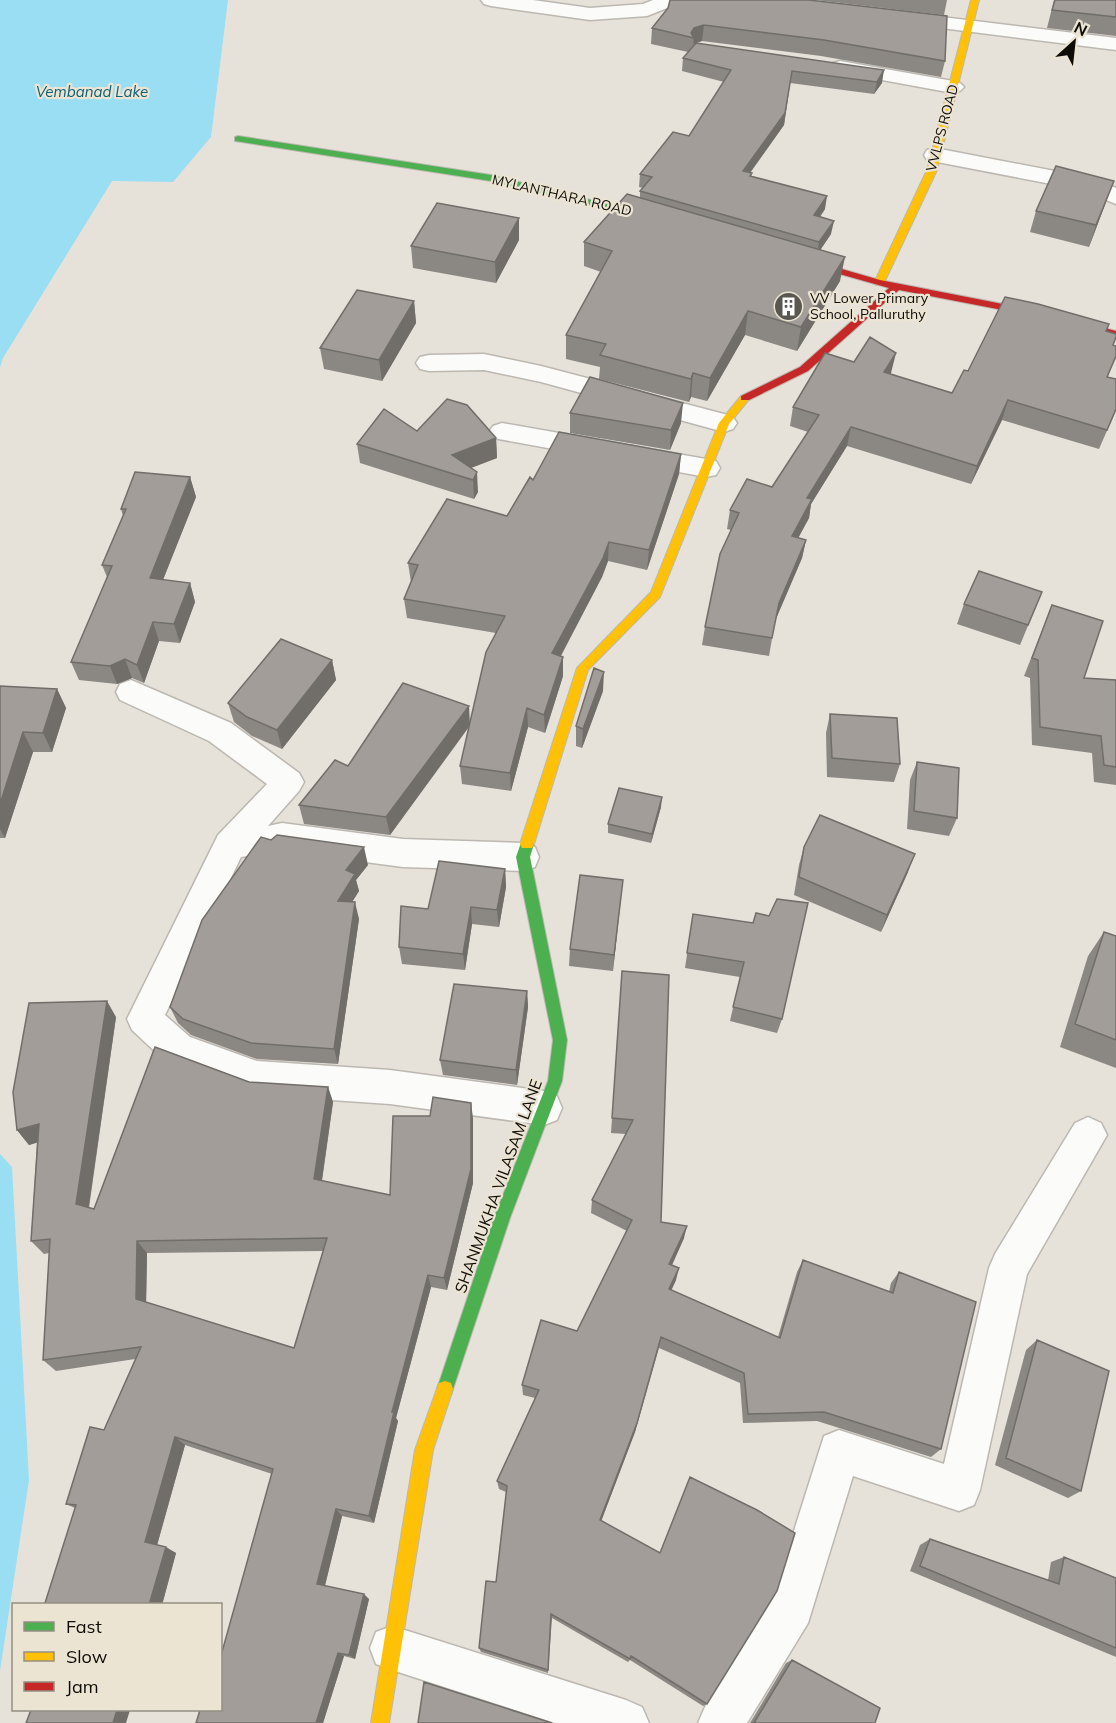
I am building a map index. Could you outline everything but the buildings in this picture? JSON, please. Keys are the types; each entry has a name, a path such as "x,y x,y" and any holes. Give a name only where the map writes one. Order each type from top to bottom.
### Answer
{"street":[{"path":"491,0 590,14 648,10 670,0"},
{"name":"VVLPS ROAD","path":"879,283 932,170 975,0"},
{"path":"879,15 1116,44"},
{"path":"821,64 953,87"},
{"name":"MYLANTHARA ROAD","path":"238,139 491,178 672,222"},
{"path":"935,155 1088,184 1116,197"},
{"path":"783,255 879,283 1034,313 1116,334"},
{"name":"SHANMUKHA VILASAM LANE","path":"380,1723 424,1450 502,1218 555,1081 560,1040 523,857 583,669 656,594 724,423 742,399 804,369 896,286"},
{"path":"429,363 484,362 541,374 724,423"},
{"path":"502,432 706,468"},
{"path":"131,692 220,732 288,782 230,844 145,1019 178,1049 257,1078 390,1087 544,1108"},
{"path":"230,844 282,837 403,854 523,857"},
{"path":"721,1723 792,1607 839,1451 959,1490 1009,1268 1088,1135"},
{"path":"392,1648 626,1723"}],"water":[{"name":"Vembanad Lake","path":"0,0 228,0 211,137 173,182 112,181 3,358 0,367"},
{"path":"0,1154 12,1167 29,1480 0,1671"}],"traffic: fast":[{"path":"238,139 491,178 658,218"},
{"path":"445,1389 502,1218 555,1081 560,1040 523,857 527,844"}],"traffic: slow":[{"path":"879,283 932,170 975,0"},
{"path":"527,844 583,668 656,594 724,423 745,398"},
{"path":"380,1723 424,1450 445,1389"}],"traffic: jam":[{"path":"800,260 879,283 1034,313 1116,334"},
{"path":"745,398 804,369 896,287"}],"place":[{"name":"VV Lower Primary School, Palluruthy","path":"789,306"}]}
